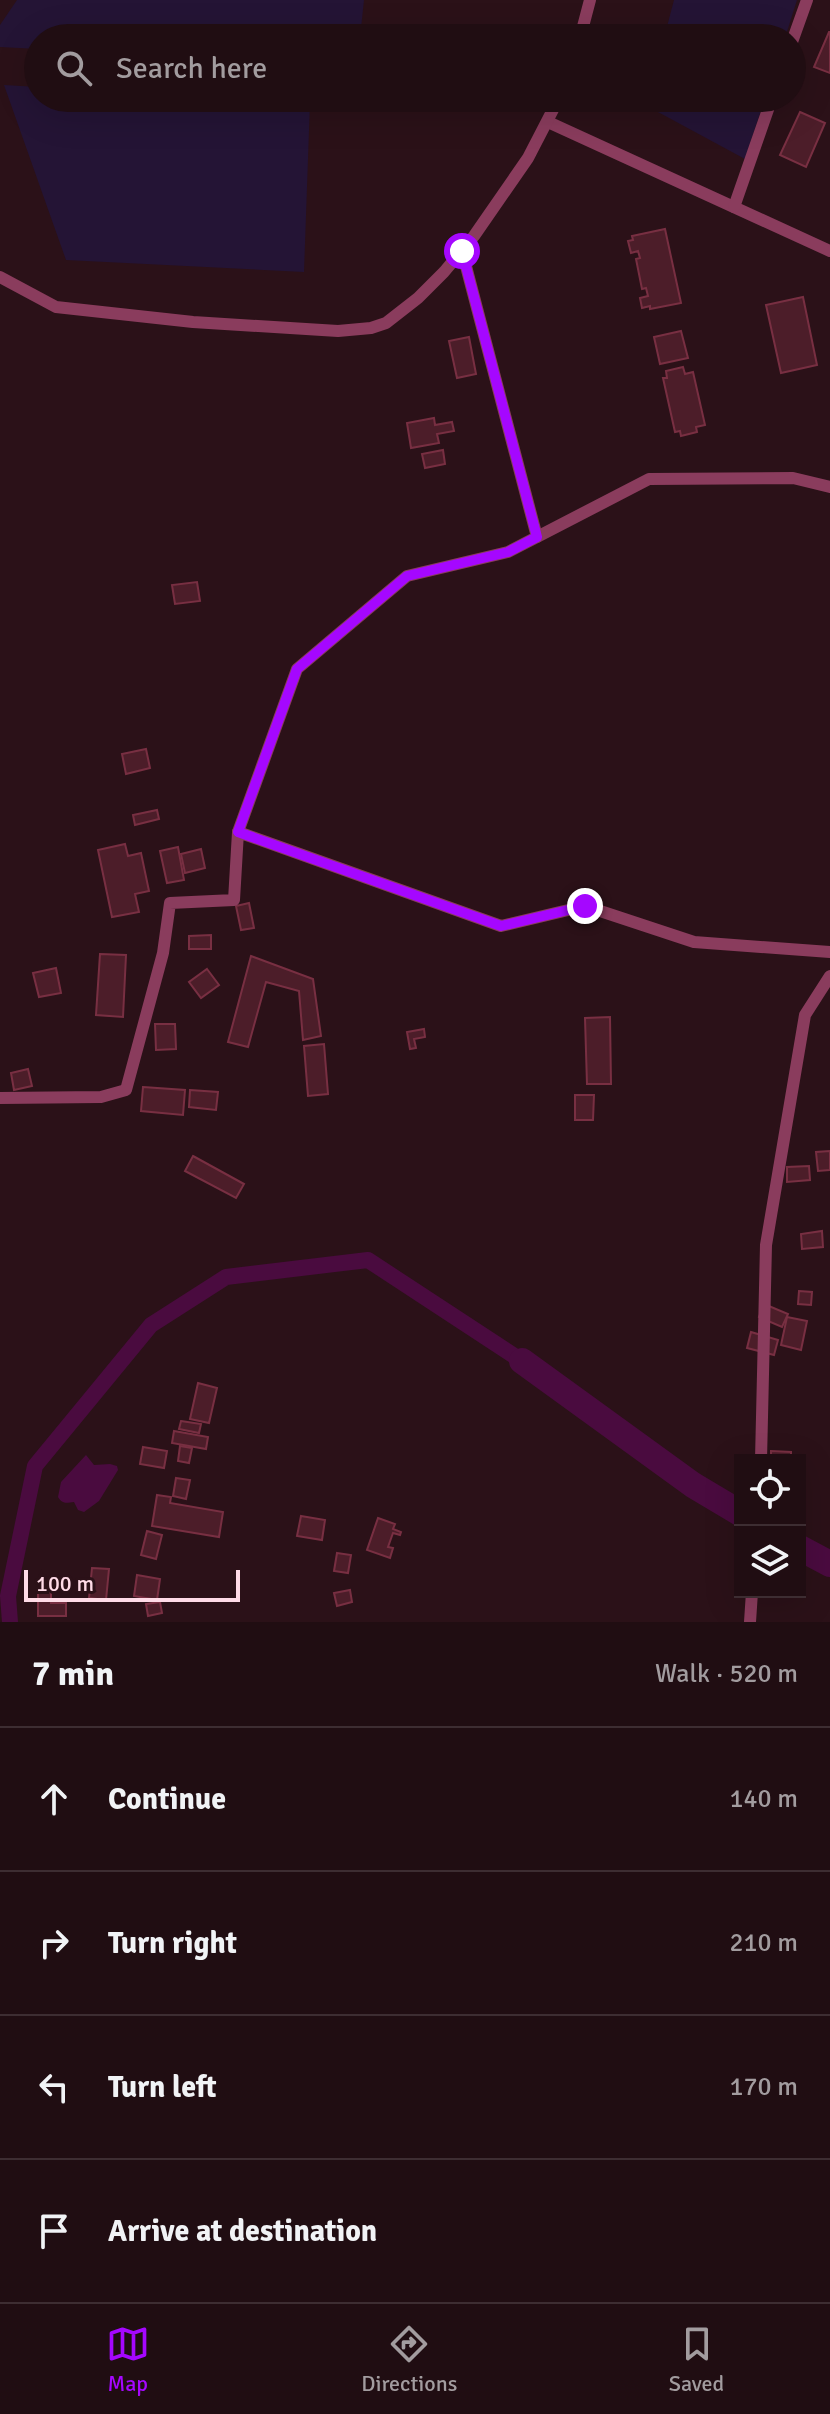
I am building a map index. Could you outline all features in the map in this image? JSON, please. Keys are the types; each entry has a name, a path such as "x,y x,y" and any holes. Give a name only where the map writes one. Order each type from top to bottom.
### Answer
{"street":[{"path":"584,24 590,0"},
{"path":"798,24 807,0"},
{"path":"0,277 56,307 193,322 338,331 371,328 386,323 418,298 462,251 528,158 553,112"},
{"path":"734,207 767,112"},
{"path":"548,122 830,251"},
{"path":"462,251 537,537"},
{"path":"0,1098 101,1097 126,1090 163,953 170,903 234,900 238,832 297,669 407,576 508,552 649,479 793,478 830,487"},
{"path":"238,832 501,926 585,906 694,942 830,952"},
{"path":"761,1454 766,1245 805,1015 830,976"},
{"path":"750,1622 752,1598"}],"shaded area":[{"path":"17,0 364,0 361,24 24,24 24,48 0,47 0,25"},
{"path":"674,0 797,0 789,24 668,24"},
{"path":"4,85 24,86 24,112 310,112 304,272 66,260"},
{"path":"658,112 760,112 745,159"},
{"path":"86,1455 94,1465 110,1464 117,1466 118,1470 99,1501 84,1512 78,1510 74,1502 64,1502 58,1497 61,1482"}],"building":[{"path":"830,32 830,73 814,67"},
{"path":"800,112 825,123 806,167 780,155"},
{"path":"665,229 681,303 642,308 640,298 648,296 646,288 642,289 636,259 640,258 638,251 631,253 628,241 633,240 632,236"},
{"path":"803,297 817,365 781,373 766,305"},
{"path":"681,331 688,358 660,364 654,337"},
{"path":"469,337 476,374 457,378 449,341"},
{"path":"683,367 685,374 693,372 705,425 696,427 697,432 681,436 680,431 675,432 663,378 667,378 666,371"},
{"path":"434,418 435,425 452,422 454,431 437,434 439,443 411,448 407,423"},
{"path":"443,450 445,464 425,468 422,454"},
{"path":"197,582 200,601 175,604 172,585"},
{"path":"146,749 150,768 126,774 122,754"},
{"path":"157,810 159,819 135,825 133,815"},
{"path":"125,844 128,856 141,853 149,891 135,894 139,912 112,917 98,850"},
{"path":"178,847 184,880 167,883 160,851"},
{"path":"201,849 205,868 185,873 181,854"},
{"path":"249,903 254,928 241,930 236,906"},
{"path":"211,935 211,949 189,949 189,936"},
{"path":"100,954 126,955 123,1017 96,1015"},
{"path":"251,956 313,979 321,1036 303,1040 299,991 266,982 248,1047 228,1042"},
{"path":"56,968 61,993 39,997 33,973"},
{"path":"207,969 219,985 201,998 189,982"},
{"path":"610,1017 611,1084 587,1084 585,1018"},
{"path":"155,1024 175,1024 176,1049 156,1050"},
{"path":"424,1029 425,1037 414,1039 416,1048 410,1049 407,1032"},
{"path":"324,1044 328,1094 308,1096 304,1046"},
{"path":"28,1069 32,1086 14,1090 11,1073"},
{"path":"143,1087 185,1090 183,1115 141,1111"},
{"path":"190,1090 218,1092 216,1110 189,1107"},
{"path":"575,1095 594,1095 593,1120 575,1120"},
{"path":"830,1151 830,1170 818,1171 816,1152"},
{"path":"193,1156 244,1184 236,1198 185,1171"},
{"path":"809,1166 810,1180 787,1182 787,1167"},
{"path":"822,1231 823,1247 802,1249 801,1234"},
{"path":"799,1291 812,1292 811,1305 798,1304"},
{"path":"764,1304 788,1314 782,1327 759,1317"},
{"path":"787,1317 807,1321 801,1350 781,1345"},
{"path":"751,1332 778,1340 774,1355 747,1348"},
{"path":"198,1383 217,1388 209,1423 190,1419"},
{"path":"181,1421 201,1424 199,1433 179,1429"},
{"path":"174,1431 208,1437 206,1449 172,1443"},
{"path":"180,1446 192,1448 189,1463 178,1461"},
{"path":"143,1447 167,1451 164,1468 140,1464"},
{"path":"771,1451 791,1452 791,1454 771,1454"},
{"path":"176,1478 190,1480 186,1499 173,1496"},
{"path":"157,1495 171,1497 170,1503 223,1512 219,1537 152,1526"},
{"path":"301,1516 325,1520 322,1540 297,1536"},
{"path":"378,1518 395,1524 393,1529 401,1532 400,1535 393,1533 388,1547 393,1548 390,1558 367,1550"},
{"path":"147,1531 162,1535 156,1559 141,1555"},
{"path":"337,1553 351,1555 348,1573 334,1571"},
{"path":"92,1568 109,1569 106,1600 89,1598"},
{"path":"137,1575 160,1579 157,1600 134,1596"},
{"path":"350,1590 352,1602 337,1606 334,1593"},
{"path":"38,1592 51,1592 51,1603 66,1603 66,1616 38,1616"},
{"path":"160,1602 162,1613 148,1616 146,1604"}],"waterway":[{"path":"10,1622 8,1596 35,1466 151,1325 226,1277 368,1260 522,1361"},
{"path":"522,1361 693,1485 734,1509"},
{"path":"806,1551 830,1564"}],"route":[{"path":"462,251 537,537 508,552 407,576 297,669 238,832 501,926 585,906"}]}
